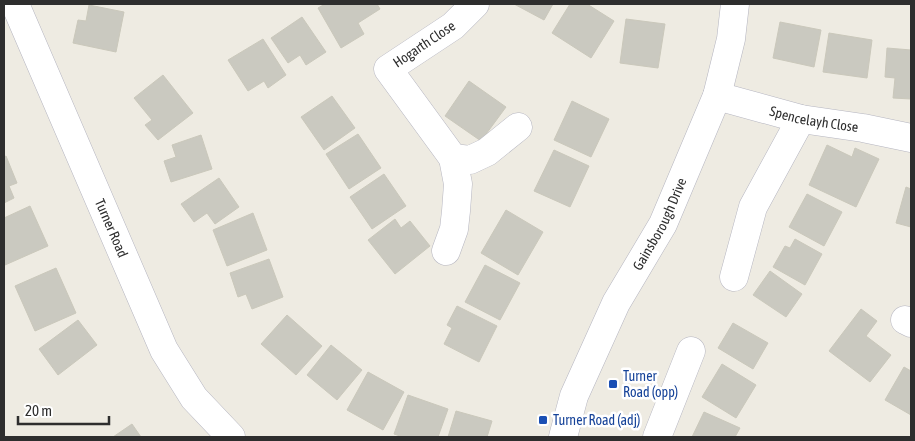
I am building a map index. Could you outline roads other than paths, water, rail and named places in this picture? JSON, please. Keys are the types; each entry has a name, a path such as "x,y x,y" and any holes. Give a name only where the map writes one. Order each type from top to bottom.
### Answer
{"street":[{"name":"Turner Road","path":"15,4 164,350 194,398 232,437"},
{"name":"Hogarth Close","path":"453,158 388,69 454,26 475,4"},
{"name":"Gainsborough Drive","path":"563,437 574,396 616,303 663,224 717,96 731,39 735,4"},
{"name":"Spencelayh Close","path":"717,96 800,119 863,128 911,138"},
{"path":"734,277 753,207 800,119"},
{"path":"446,251 454,229 458,184 453,158 470,160 487,152 518,127"},
{"path":"657,437 691,351"}],"place":[{"name":"Turner Road (opp)","path":"613,384"},
{"name":"Turner Road (adj)","path":"543,420"}]}
